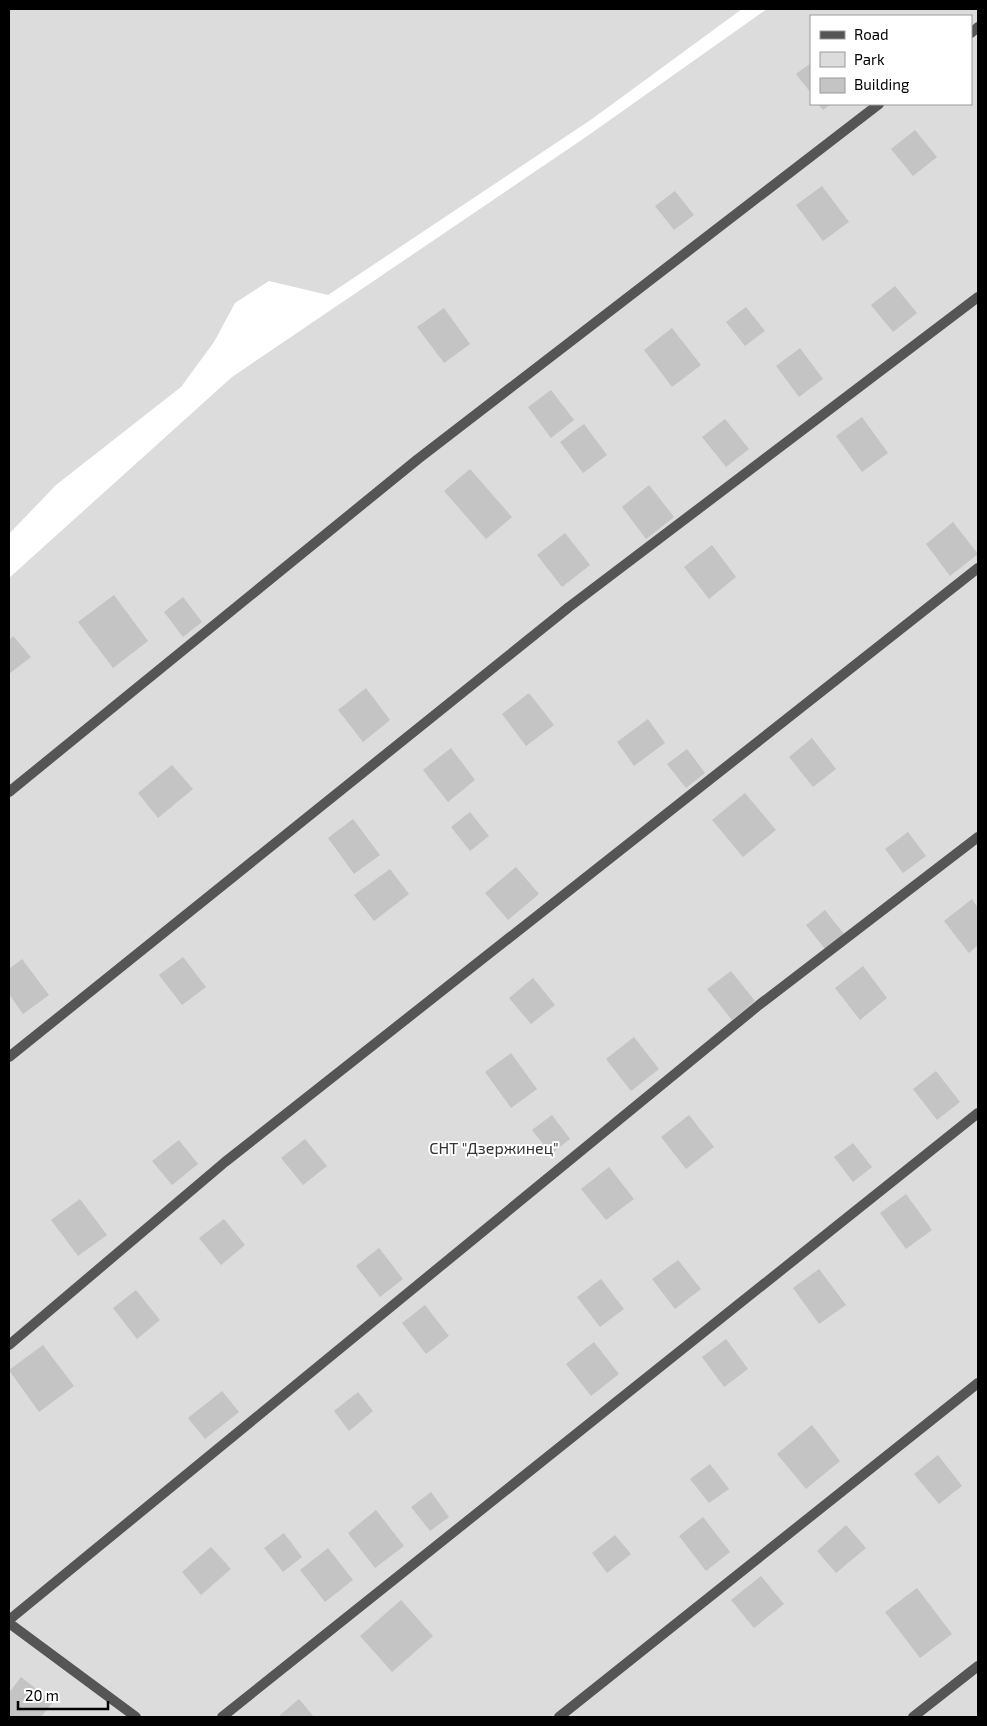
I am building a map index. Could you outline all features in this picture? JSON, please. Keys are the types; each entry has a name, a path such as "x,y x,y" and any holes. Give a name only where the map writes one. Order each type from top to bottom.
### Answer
{"street":[{"path":"9,792 418,459 878,105"},
{"path":"9,1057 569,607 978,297"},
{"path":"9,1345 225,1162 978,568"},
{"path":"136,1717 9,1622 758,1005 978,837"},
{"path":"222,1717 978,1113"},
{"path":"560,1717 978,1383"},
{"path":"913,1717 978,1666"}],"green space":[{"path":"9,9 742,9 592,119 328,295 269,281 235,303 214,342 181,387 56,485 9,534"},
{"name":"СНТ \"Дзержинец\"","path":"767,9 978,9 978,1717 9,1717 9,578 232,377 583,139"}],"building":[{"path":"810,64 810,92 796,74"},
{"path":"819,105 830,105 823,110"},
{"path":"915,130 937,157 913,176 891,149"},
{"path":"822,186 849,222 823,241 796,205"},
{"path":"675,191 694,215 674,230 655,206"},
{"path":"895,286 917,313 893,332 871,305"},
{"path":"746,307 765,331 745,346 726,322"},
{"path":"444,308 470,344 444,363 417,327"},
{"path":"672,328 701,365 672,387 644,350"},
{"path":"800,348 823,379 799,397 776,366"},
{"path":"551,390 574,420 551,438 528,407"},
{"path":"862,417 888,453 862,472 836,436"},
{"path":"725,419 749,449 726,467 702,437"},
{"path":"584,424 607,455 583,473 560,442"},
{"path":"470,469 512,517 486,539 444,491"},
{"path":"649,485 674,517 646,539 622,507"},
{"path":"953,522 978,554 950,576 926,544"},
{"path":"565,533 590,565 562,587 537,555"},
{"path":"712,545 736,577 709,599 684,567"},
{"path":"114,595 148,641 113,668 78,622"},
{"path":"183,597 202,622 183,637 164,612"},
{"path":"13,636 31,657 9,674 9,640"},
{"path":"366,688 390,720 363,742 338,710"},
{"path":"529,693 554,725 526,746 502,714"},
{"path":"648,719 665,743 634,766 617,742"},
{"path":"812,738 836,769 813,787 789,757"},
{"path":"451,748 475,780 448,802 423,770"},
{"path":"687,749 705,773 686,788 667,764"},
{"path":"172,765 193,789 158,818 138,793"},
{"path":"745,793 776,830 743,857 712,820"},
{"path":"470,812 489,836 470,851 451,827"},
{"path":"353,819 380,855 354,874 328,838"},
{"path":"908,832 926,856 903,873 885,849"},
{"path":"516,867 539,894 508,920 485,893"},
{"path":"390,869 409,894 374,921 354,895"},
{"path":"972,899 978,908 978,945 969,953 944,921"},
{"path":"825,910 844,934 825,949 806,925"},
{"path":"183,957 206,987 182,1005 159,975"},
{"path":"22,959 49,995 23,1014 9,994 9,969"},
{"path":"863,966 887,998 860,1020 835,988"},
{"path":"731,971 755,1001 732,1020 707,989"},
{"path":"533,978 555,1005 531,1024 509,998"},
{"path":"634,1037 659,1069 631,1091 606,1059"},
{"path":"511,1053 537,1089 511,1108 485,1072"},
{"path":"936,1071 960,1102 937,1120 913,1089"},
{"path":"552,1115 570,1139 551,1154 532,1130"},
{"path":"689,1115 714,1147 686,1169 661,1137"},
{"path":"305,1139 327,1166 303,1185 281,1158"},
{"path":"179,1140 198,1164 172,1185 152,1161"},
{"path":"853,1143 872,1167 853,1182 834,1157"},
{"path":"609,1167 634,1199 606,1220 581,1189"},
{"path":"906,1194 932,1230 906,1249 880,1213"},
{"path":"80,1199 107,1235 78,1256 51,1220"},
{"path":"224,1219 245,1245 221,1265 199,1238"},
{"path":"379,1248 403,1279 380,1297 356,1266"},
{"path":"678,1260 701,1289 675,1309 652,1279"},
{"path":"819,1269 846,1305 819,1324 793,1288"},
{"path":"601,1279 624,1309 600,1327 577,1297"},
{"path":"136,1290 160,1320 137,1339 113,1308"},
{"path":"425,1305 449,1336 426,1354 402,1323"},
{"path":"726,1339 748,1369 724,1387 702,1357"},
{"path":"594,1342 619,1374 591,1396 566,1364"},
{"path":"43,1345 74,1386 39,1412 9,1370"},
{"path":"222,1391 239,1412 205,1439 188,1418"},
{"path":"358,1392 373,1411 349,1431 334,1411"},
{"path":"812,1425 840,1461 806,1489 777,1454"},
{"path":"938,1455 962,1486 939,1504 914,1474"},
{"path":"710,1464 729,1489 709,1503 690,1479"},
{"path":"431,1492 449,1517 430,1531 411,1507"},
{"path":"376,1510 404,1546 375,1568 348,1533"},
{"path":"703,1517 730,1552 706,1571 679,1536"},
{"path":"846,1525 866,1548 836,1573 817,1551"},
{"path":"284,1533 302,1557 283,1572 264,1548"},
{"path":"615,1535 631,1554 607,1573 592,1553"},
{"path":"211,1547 231,1569 201,1595 182,1572"},
{"path":"328,1548 353,1580 325,1602 300,1570"},
{"path":"761,1576 784,1604 754,1628 731,1600"},
{"path":"917,1588 952,1634 920,1658 885,1612"},
{"path":"401,1600 433,1636 392,1672 360,1636"},
{"path":"21,1677 53,1702 41,1717 9,1717 9,1693"},
{"path":"299,1699 314,1717 281,1717 280,1715"}]}
